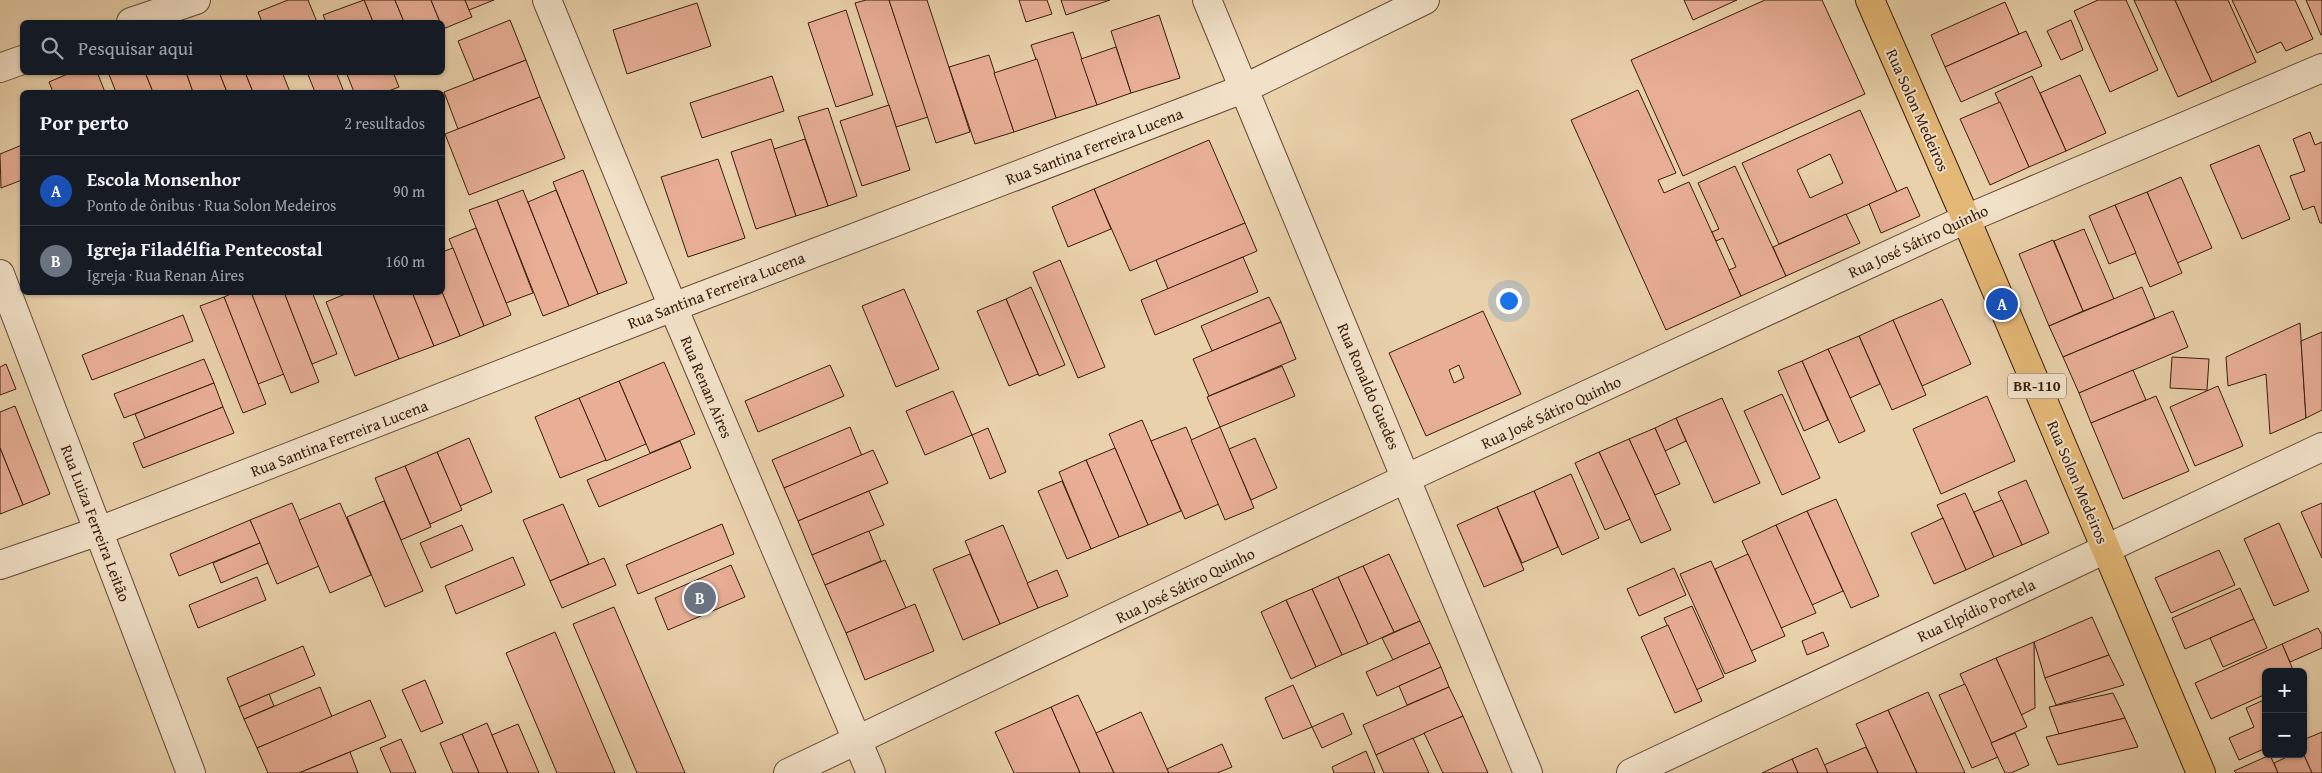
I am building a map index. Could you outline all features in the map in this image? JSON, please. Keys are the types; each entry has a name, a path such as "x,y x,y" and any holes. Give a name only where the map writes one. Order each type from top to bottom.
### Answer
{"main road":[{"name":"Rua Solon Medeiros","path":"1870,0 1966,219 2201,773"}],"street":[{"path":"137,20 196,0"},
{"name":"Rua Renan Aires","path":"547,0 673,307 870,773"},
{"name":"Rua Ronaldo Guedes","path":"1208,0 1243,89 1407,478 1528,773"},
{"name":"Rua Santina Ferreira Lucena","path":"0,566 99,531 673,307 1243,89 1425,0"},
{"path":"0,68 20,61"},
{"name":"Rua José Sátiro Quinho","path":"788,773 1407,478 1966,219 2322,68"},
{"name":"Rua Luiza Ferreira Leitão","path":"0,274 191,773"},
{"name":"Rua Elpídio Portela","path":"1631,773 2322,447"}],"building":[{"path":"288,0 308,0 316,20 261,20 258,12"},
{"path":"364,0 395,0 403,20 372,20"},
{"path":"364,0 372,20 325,20 323,15"},
{"path":"395,0 431,0 439,20 403,20"},
{"path":"431,0 465,0 472,17 445,28 445,20 439,20"},
{"path":"465,0 494,0 469,10"},
{"path":"866,0 889,0 928,117 896,127 855,3"},
{"path":"889,0 927,0 970,132 936,143"},
{"path":"1019,0 1047,0 1052,14 1026,22"},
{"path":"1061,0 1110,0 1066,15"},
{"path":"1684,0 1737,0 1693,20"},
{"path":"1765,0 1822,0 1865,94 1683,176 1631,60"},
{"path":"2098,0 2126,0 2158,70 2110,92 2074,11"},
{"path":"2134,0 2175,0 2212,82 2178,97"},
{"path":"2175,0 2228,0 2256,62 2212,82"},
{"path":"2232,0 2295,0 2313,39 2286,51 2281,42 2257,53"},
{"path":"2306,0 2322,0 2322,35 2321,35"},
{"path":"2005,2 2019,34 1945,67 1931,35"},
{"path":"697,3 711,46 627,74 613,30"},
{"path":"846,10 873,95 836,107 808,23"},
{"path":"1159,15 1180,78 1131,93 1111,31"},
{"path":"510,20 526,60 474,80 458,41"},
{"path":"2071,20 2083,50 2061,60 2047,31"},
{"path":"2026,31 2042,66 1961,102 1945,67"},
{"path":"1073,32 1097,105 1056,118 1031,45"},
{"path":"1116,47 1131,93 1097,105 1081,59"},
{"path":"989,55 1014,132 975,144 949,67"},
{"path":"1037,59 1056,118 1014,132 994,73"},
{"path":"526,60 540,97 458,129 445,92"},
{"path":"65,75 98,75 104,90 52,90 49,82"},
{"path":"109,75 146,75 152,90 115,90"},
{"path":"146,75 187,75 192,90 152,90"},
{"path":"187,75 220,75 226,90 192,90"},
{"path":"220,75 246,75 252,90 226,90"},
{"path":"246,75 283,75 289,90 252,90"},
{"path":"308,75 337,75 343,90 314,90"},
{"path":"347,75 394,75 399,87 391,90 353,90"},
{"path":"2080,75 2106,133 2066,151 2040,93"},
{"path":"772,76 784,111 702,138 690,103"},
{"path":"2032,76 2066,151 2029,167 1995,93"},
{"path":"1638,90 1676,173 1658,180 1664,193 1689,182 1741,296 1666,330 1571,120"},
{"path":"540,97 565,158 469,195 445,134"},
{"path":"2000,102 2029,167 1990,185 1960,119"},
{"path":"889,105 910,170 862,186 840,121"},
{"path":"828,108 857,196 828,206 798,117"},
{"path":"1860,110 1897,192 1779,244 1742,163","holes":["1830,154 1843,183 1810,198 1797,170"]},
{"path":"2310,132 2315,145 2322,142 2322,223 2320,223 2314,206 2303,210 2290,176 2305,171 2293,139"},
{"path":"771,139 796,216 756,229 731,152"},
{"path":"805,139 828,206 796,216 774,149"},
{"path":"1209,140 1245,223 1130,271 1094,189"},
{"path":"2259,145 2290,219 2242,239 2210,165"},
{"path":"20,146 20,181 1,188 0,154"},
{"path":"718,159 745,238 688,257 661,177"},
{"path":"1735,166 1786,276 1741,296 1729,270 1736,267 1723,238 1716,241 1712,232 1719,229 1698,183"},
{"path":"583,170 627,283 598,294 553,182"},
{"path":"2181,177 2212,248 2177,263 2147,192"},
{"path":"1907,187 1920,216 1881,233 1869,204"},
{"path":"1094,189 1111,229 1068,247 1052,207"},
{"path":"523,190 569,306 543,316 497,200"},
{"path":"556,190 598,294 569,306 528,202"},
{"path":"2147,192 2182,273 2150,287 2115,205"},
{"path":"497,200 533,293 506,303 469,210"},
{"path":"2115,205 2136,253 2109,264 2089,216"},
{"path":"1846,214 1860,243 1786,276 1773,247"},
{"path":"1245,223 1257,251 1168,289 1156,260"},
{"path":"476,228 511,315 484,326 449,239"},
{"path":"2084,229 2114,299 2083,311 2054,241"},
{"path":"2053,240 2083,311 2049,326 2019,254"},
{"path":"453,248 484,326 460,336 443,295 445,295 445,251"},
{"path":"1243,257 1258,292 1155,335 1141,300"},
{"path":"1060,260 1105,367 1078,378 1033,272"},
{"path":"1031,287 1065,365 1039,376 1006,299"},
{"path":"2142,287 2155,318 2063,357 2049,326"},
{"path":"904,289 939,369 896,387 862,306"},
{"path":"228,295 252,295 284,374 258,384 224,297"},
{"path":"252,295 285,295 319,382 291,393"},
{"path":"285,295 313,295 337,354 312,364"},
{"path":"343,295 373,295 399,359 355,376 326,302"},
{"path":"373,295 413,295 434,346 399,359"},
{"path":"413,295 443,295 460,336 434,346"},
{"path":"224,297 266,404 243,413 200,306"},
{"path":"1269,297 1281,322 1212,351 1201,326"},
{"path":"1006,299 1038,374 1009,386 977,311"},
{"path":"1942,299 1971,364 1922,386 1893,320"},
{"path":"1483,311 1521,394 1426,436 1389,353","holes":["1459,365 1464,378 1454,383 1449,370"]},
{"path":"2173,311 2188,347 2079,393 2063,357"},
{"path":"183,315 193,341 92,380 82,355"},
{"path":"1893,320 1926,395 1892,410 1859,336"},
{"path":"1281,322 1296,359 1209,396 1193,359"},
{"path":"2300,323 2306,418 2270,434 2266,374 2228,386 2226,357"},
{"path":"2322,332 2322,410 2306,418 2301,341"},
{"path":"1859,336 1880,384 1850,398 1828,349"},
{"path":"1828,349 1865,431 1839,443 1802,361"},
{"path":"2172,357 2209,359 2207,390 2170,388"},
{"path":"204,359 214,383 124,418 114,394"},
{"path":"1802,361 1828,420 1804,431 1778,371"},
{"path":"664,362 695,434 650,453 619,381"},
{"path":"6,364 16,389 0,395 0,367"},
{"path":"830,365 844,396 758,432 745,401"},
{"path":"1282,366 1295,396 1220,427 1207,397"},
{"path":"2133,370 2146,400 2091,423 2079,393"},
{"path":"619,381 646,444 606,461 579,398"},
{"path":"214,383 223,407 145,438 135,414"},
{"path":"2218,386 2243,446 2195,466 2170,407"},
{"path":"953,391 972,435 925,455 906,411"},
{"path":"1782,394 1820,478 1782,495 1744,411"},
{"path":"1987,396 2015,461 1941,494 1913,429"},
{"path":"2156,396 2189,471 2123,499 2091,423"},
{"path":"579,398 606,460 560,478 535,417"},
{"path":"1722,398 1760,483 1714,503 1676,418"},
{"path":"15,406 50,494 23,505 0,448 0,412"},
{"path":"223,407 234,433 143,468 133,443"},
{"path":"1676,418 1686,441 1665,451 1655,428"},
{"path":"1142,420 1181,511 1148,525 1109,434"},
{"path":"850,427 862,456 784,488 772,460"},
{"path":"1186,427 1219,504 1185,519 1151,441"},
{"path":"1220,427 1254,508 1225,520 1191,440"},
{"path":"988,428 1006,472 990,479 972,435"},
{"path":"1655,428 1680,484 1655,495 1629,439"},
{"path":"469,438 492,492 460,506 437,452"},
{"path":"1255,438 1277,488 1251,500 1229,449"},
{"path":"1629,439 1671,530 1641,543 1599,452"},
{"path":"680,441 691,468 599,507 587,480"},
{"path":"0,448 23,505 0,514"},
{"path":"1115,448 1148,525 1119,537 1086,460"},
{"path":"873,450 888,483 798,521 784,488"},
{"path":"437,452 462,510 430,524 405,466"},
{"path":"1599,452 1630,519 1605,530 1575,463"},
{"path":"1086,460 1119,537 1091,549 1059,472"},
{"path":"405,466 431,527 401,540 375,478"},
{"path":"1571,474 1599,538 1562,555 1534,491"},
{"path":"2026,480 2049,533 2022,545 1998,492"},
{"path":"1062,481 1091,549 1067,559 1038,491"},
{"path":"869,491 884,525 812,555 798,521"},
{"path":"1534,491 1558,547 1522,563 1497,507"},
{"path":"1965,493 1994,557 1966,570 1937,505"},
{"path":"1836,499 1879,596 1851,608 1807,511"},
{"path":"2002,500 2022,545 1994,557 1974,512"},
{"path":"384,501 423,591 385,607 347,517"},
{"path":"292,503 319,566 277,584 250,520"},
{"path":"340,503 371,575 330,593 299,520"},
{"path":"2322,503 2322,558 2301,512"},
{"path":"563,504 589,564 550,581 523,520"},
{"path":"1497,507 1524,570 1484,587 1457,525"},
{"path":"1807,511 1843,591 1812,605 1776,525"},
{"path":"1943,518 1966,570 1934,584 1911,533"},
{"path":"250,520 260,543 179,576 170,554"},
{"path":"2279,523 2309,591 2274,606 2244,539"},
{"path":"722,524 734,554 638,594 626,565"},
{"path":"462,525 473,550 431,568 420,543"},
{"path":"1003,525 1038,608 1000,624 965,541"},
{"path":"1776,525 1816,613 1781,628 1742,541"},
{"path":"869,531 881,561 825,585 812,555"},
{"path":"260,543 268,563 221,583 213,563"},
{"path":"2219,550 2235,585 2171,613 2155,578"},
{"path":"970,554 1000,624 963,640 933,569"},
{"path":"1389,554 1420,621 1394,632 1363,566"},
{"path":"1748,554 1785,636 1751,651 1715,569"},
{"path":"513,557 525,585 456,614 445,586"},
{"path":"604,558 616,585 562,608 550,581"},
{"path":"885,560 906,608 846,633 825,585"},
{"path":"1711,561 1756,661 1725,674 1680,574"},
{"path":"731,565 745,597 668,630 655,598"},
{"path":"1363,566 1394,632 1368,644 1338,577"},
{"path":"1674,568 1686,595 1639,616 1627,589"},
{"path":"1057,570 1068,596 1038,608 1027,583"},
{"path":"257,577 266,600 198,628 189,605"},
{"path":"1338,577 1368,644 1342,655 1312,589"},
{"path":"2240,588 2254,619 2185,649 2172,618"},
{"path":"1312,589 1342,655 1316,667 1286,600"},
{"path":"1286,600 1316,667 1291,679 1261,612"},
{"path":"915,604 934,651 865,680 846,633"},
{"path":"1692,606 1724,677 1696,690 1664,618"},
{"path":"614,607 685,773 637,773 573,624"},
{"path":"2092,617 2109,655 2045,678 2034,642"},
{"path":"2254,619 2267,648 2223,667 2210,638"},
{"path":"1420,621 1430,643 1393,660 1382,638"},
{"path":"1668,625 1702,701 1675,713 1641,637"},
{"path":"2318,628 2322,635 2322,648 2290,662 2282,644"},
{"path":"555,632 615,773 557,773 506,653"},
{"path":"1823,632 1829,646 1807,655 1802,641"},
{"path":"2034,642 2035,708 2021,715 1996,658"},
{"path":"1430,643 1441,667 1377,696 1366,672"},
{"path":"2282,644 2292,668 2262,668 2262,696 2211,719 2195,683"},
{"path":"303,646 315,675 239,707 227,678"},
{"path":"2109,655 2124,685 2056,705 2045,678"},
{"path":"1996,658 2027,727 1991,743 1960,674"},
{"path":"1441,667 1449,687 1407,705 1399,686"},
{"path":"425,680 443,723 421,732 402,690"},
{"path":"1965,684 1998,757 1972,768 1939,695"},
{"path":"1293,685 1312,727 1283,739 1265,698"},
{"path":"320,687 332,717 257,748 244,719"},
{"path":"1449,687 1463,716 1376,755 1363,725"},
{"path":"1928,692 1965,773 1917,773 1888,710"},
{"path":"2113,693 2125,718 2059,734 2049,707"},
{"path":"269,694 274,706 244,719 239,707"},
{"path":"1078,695 1114,773 1080,773 1051,707"},
{"path":"370,700 386,737 299,773 268,773 257,748"},
{"path":"2262,701 2262,750 2239,760 2229,738 2254,727 2246,708"},
{"path":"1051,707 1080,773 1014,773 995,732"},
{"path":"1888,710 1917,773 1878,773 1856,724"},
{"path":"1141,712 1169,773 1114,773 1096,733"},
{"path":"1343,713 1352,734 1322,748 1312,727"},
{"path":"1463,716 1488,773 1443,773 1424,733"},
{"path":"2125,718 2138,747 2058,765 2046,737"},
{"path":"487,723 508,773 479,773 462,734"},
{"path":"518,724 539,773 508,773 492,735"},
{"path":"2322,732 2322,773 2312,773 2305,758 2307,758 2307,738"},
{"path":"2015,733 2029,765 2011,773 2005,773 1991,743"},
{"path":"462,734 479,773 453,773 440,743"},
{"path":"1413,738 1429,773 1384,773 1376,755"},
{"path":"401,739 416,773 391,773 380,748"},
{"path":"1222,744 1232,767 1217,773 1169,773 1167,769"},
{"path":"1866,747 1878,773 1828,773 1824,765"},
{"path":"1817,748 1828,773 1798,773 1792,759"},
{"path":"1366,751 1375,773 1334,773 1332,767"},
{"path":"350,752 358,773 299,773"},
{"path":"2263,758 2271,758 2278,773 2236,773 2234,771"},
{"path":"2285,758 2305,758 2312,773 2278,773 2274,763"},
{"path":"1792,759 1798,773 1762,773"}],"place":[{"name":"Escola Monsenhor","path":"2002,304"},
{"name":"Igreja Filadélfia Pentecostal","path":"700,598"}]}
